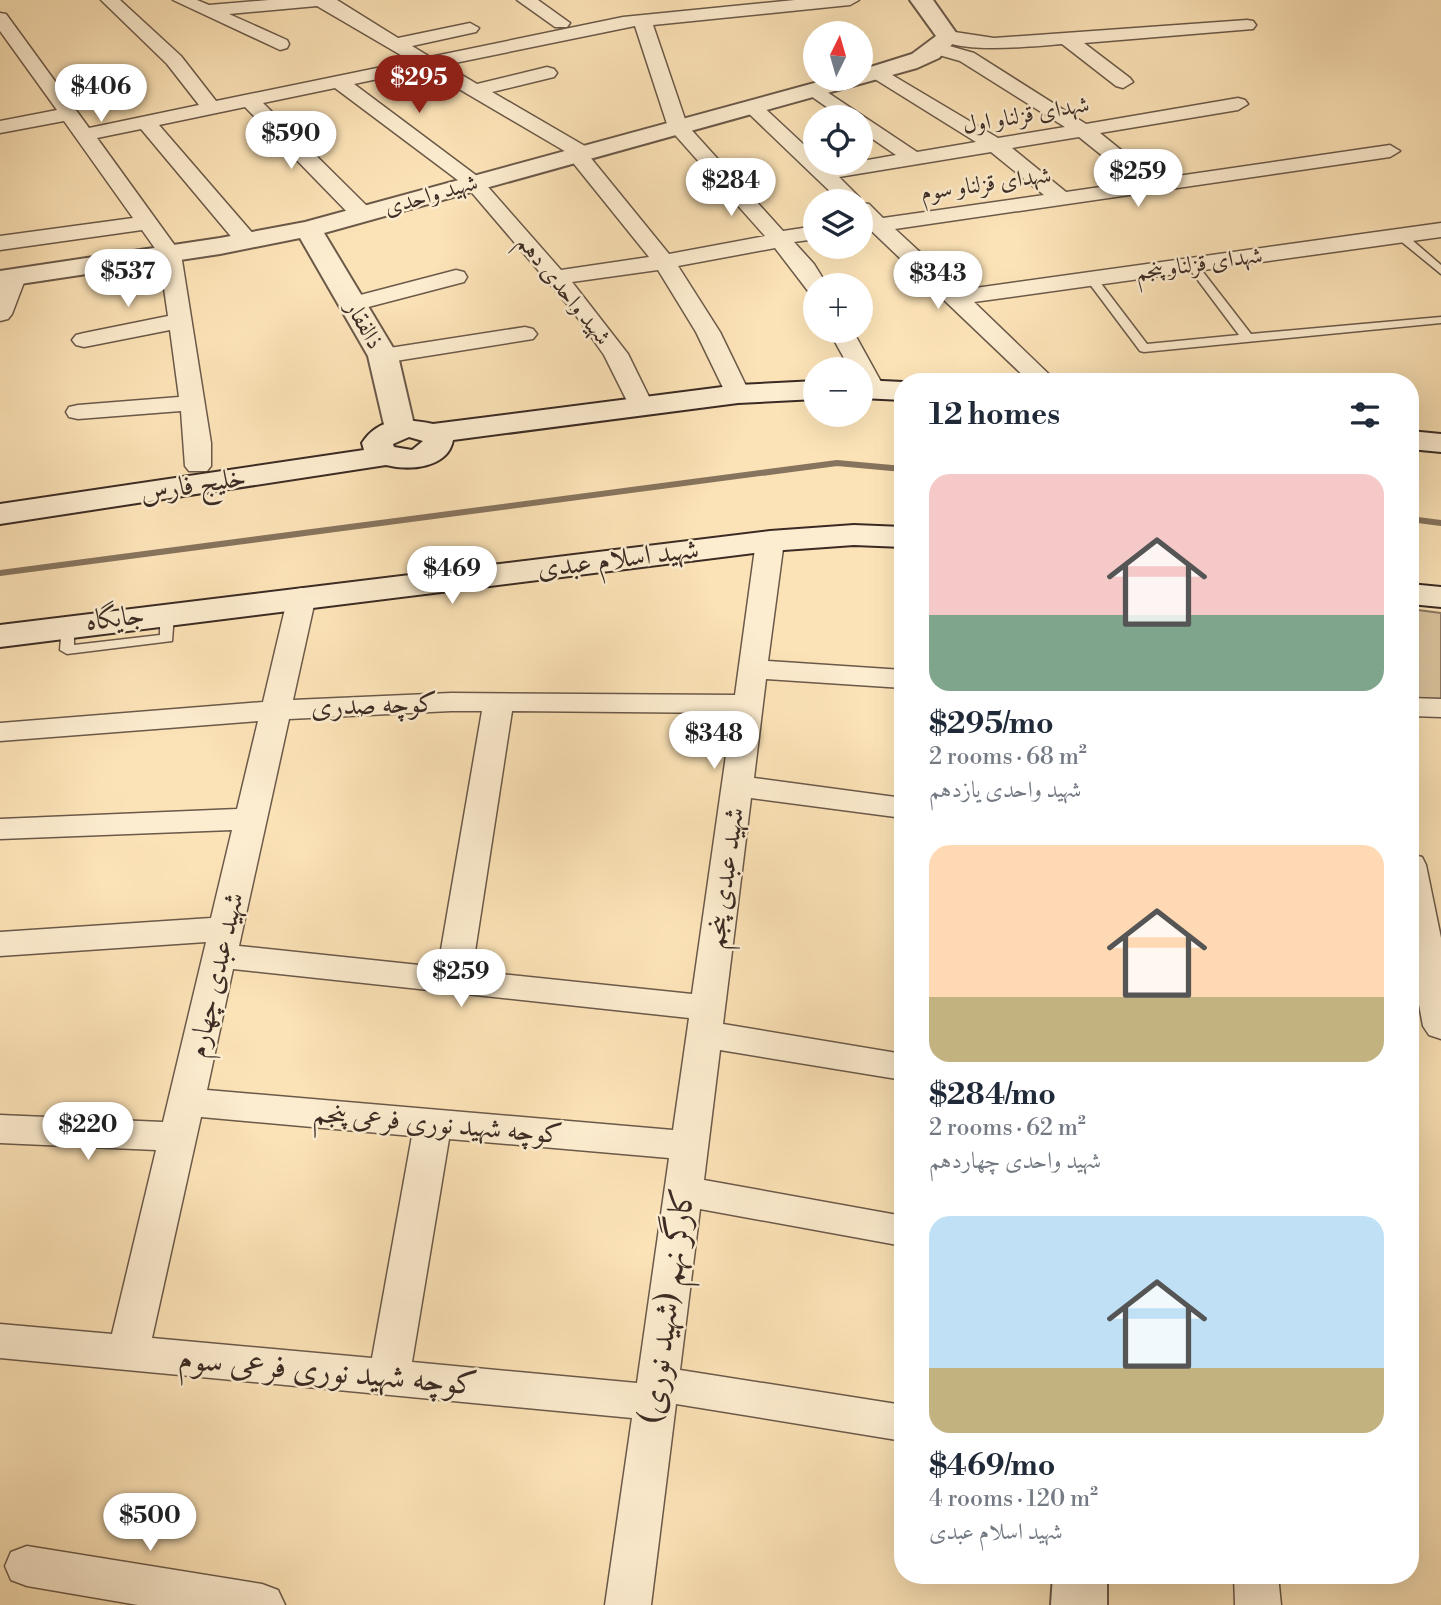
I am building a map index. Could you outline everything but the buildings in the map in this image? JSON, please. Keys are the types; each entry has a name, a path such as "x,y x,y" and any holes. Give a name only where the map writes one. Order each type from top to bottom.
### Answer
{"main road":[{"path":"921,0 938,19 944,43"},
{"name":"شهید واحدی","path":"873,73 907,64 944,43"},
{"name":"شهید واحدی","path":"8,278 170,254 308,229 811,91"},
{"name":"ذالفقار","path":"308,229 383,356 388,441"},
{"path":"388,441 411,459 433,442 642,407 738,394 803,391"},
{"path":"873,395 894,392"},
{"path":"873,399 894,408"},
{"path":"433,442 803,413"},
{"name":"خلیج فارس","path":"0,492 388,441"},
{"name":"خلیج فارس","path":"0,514 388,441"},
{"path":"1419,441 1441,443"},
{"path":"1419,463 1441,465"},
{"name":"شهید اسلام عبدی","path":"0,636 302,596 770,541 854,535 894,537"},
{"path":"1419,595 1441,597"},
{"path":"1079,1605 1080,1584"}],"street":[{"path":"110,0 174,60 211,108"},
{"path":"182,0 280,44"},
{"path":"206,11 328,0"},
{"path":"526,0 561,23"},
{"path":"83,135 427,62 642,20 850,0"},
{"path":"321,1 580,154 664,262 708,332 738,394"},
{"path":"0,18 170,254 192,403 198,466"},
{"path":"642,20 678,127 808,273"},
{"path":"944,43 994,44 1247,25"},
{"path":"396,44 470,28"},
{"path":"1067,39 1123,82"},
{"path":"944,43 1083,130 1153,186"},
{"path":"475,90 547,73"},
{"name":"شهید واحدی دهم","path":"338,81 474,183 556,277 616,354 642,407"},
{"path":"873,81 995,145 1062,199"},
{"path":"816,91 837,105"},
{"path":"249,100 362,214"},
{"name":"شهدای قزلناو اول","path":"873,166 1238,104"},
{"path":"752,107 803,156"},
{"path":"0,127 68,114"},
{"path":"146,122 247,241"},
{"path":"873,130 914,159"},
{"name":"شهدای قزلناو سوم","path":"873,220 1062,199 1390,151"},
{"path":"823,175 839,189"},
{"path":"0,243 147,223"},
{"path":"873,224 1035,373"},
{"name":"شهدای قزلناو پنجم","path":"956,298 1441,230"},
{"path":"556,277 664,262 803,234"},
{"path":"353,304 456,277"},
{"path":"0,314 8,278"},
{"path":"84,340 180,321"},
{"path":"383,356 525,334"},
{"path":"78,412 192,403"},
{"name":"شهید عبدی پنجم","path":"706,1021 770,541"},
{"name":"شهید عبدی چهارم","path":"128,1353 302,596"},
{"path":"753,669 894,678"},
{"path":"453,980 499,702"},
{"name":"کوچه صدری","path":"0,732 276,710 499,702 748,704"},
{"path":"1419,707 1441,708"},
{"path":"738,786 894,807"},
{"path":"0,830 252,819"},
{"path":"1419,912 1441,1027"},
{"path":"0,944 224,943 706,1021 894,1065"},
{"name":"کارگر نهم (شهید نوری)","path":"628,1605 706,1021"},
{"name":"کوچه شهید نوری فرعی پنجم","path":"0,1129 183,1120 433,1123 689,1146"},
{"path":"389,1378 433,1123"},
{"path":"683,1191 894,1229"},
{"name":"کوچه شهید نوری فرعی سوم","path":"0,1341 389,1378 656,1393 894,1422"},
{"path":"27,1566 262,1605"},
{"path":"1257,1584 1258,1605"}],"lane":[{"path":"1401,236 1441,271"},
{"path":"1192,265 1248,339"},
{"path":"1092,279 1144,348 1441,320"}],"shaded area":[{"path":"1419,610 1441,613 1441,702 1419,701"}],"waterway":[{"path":"0,573 837,463 894,468"},
{"path":"1419,520 1441,523"}]}
